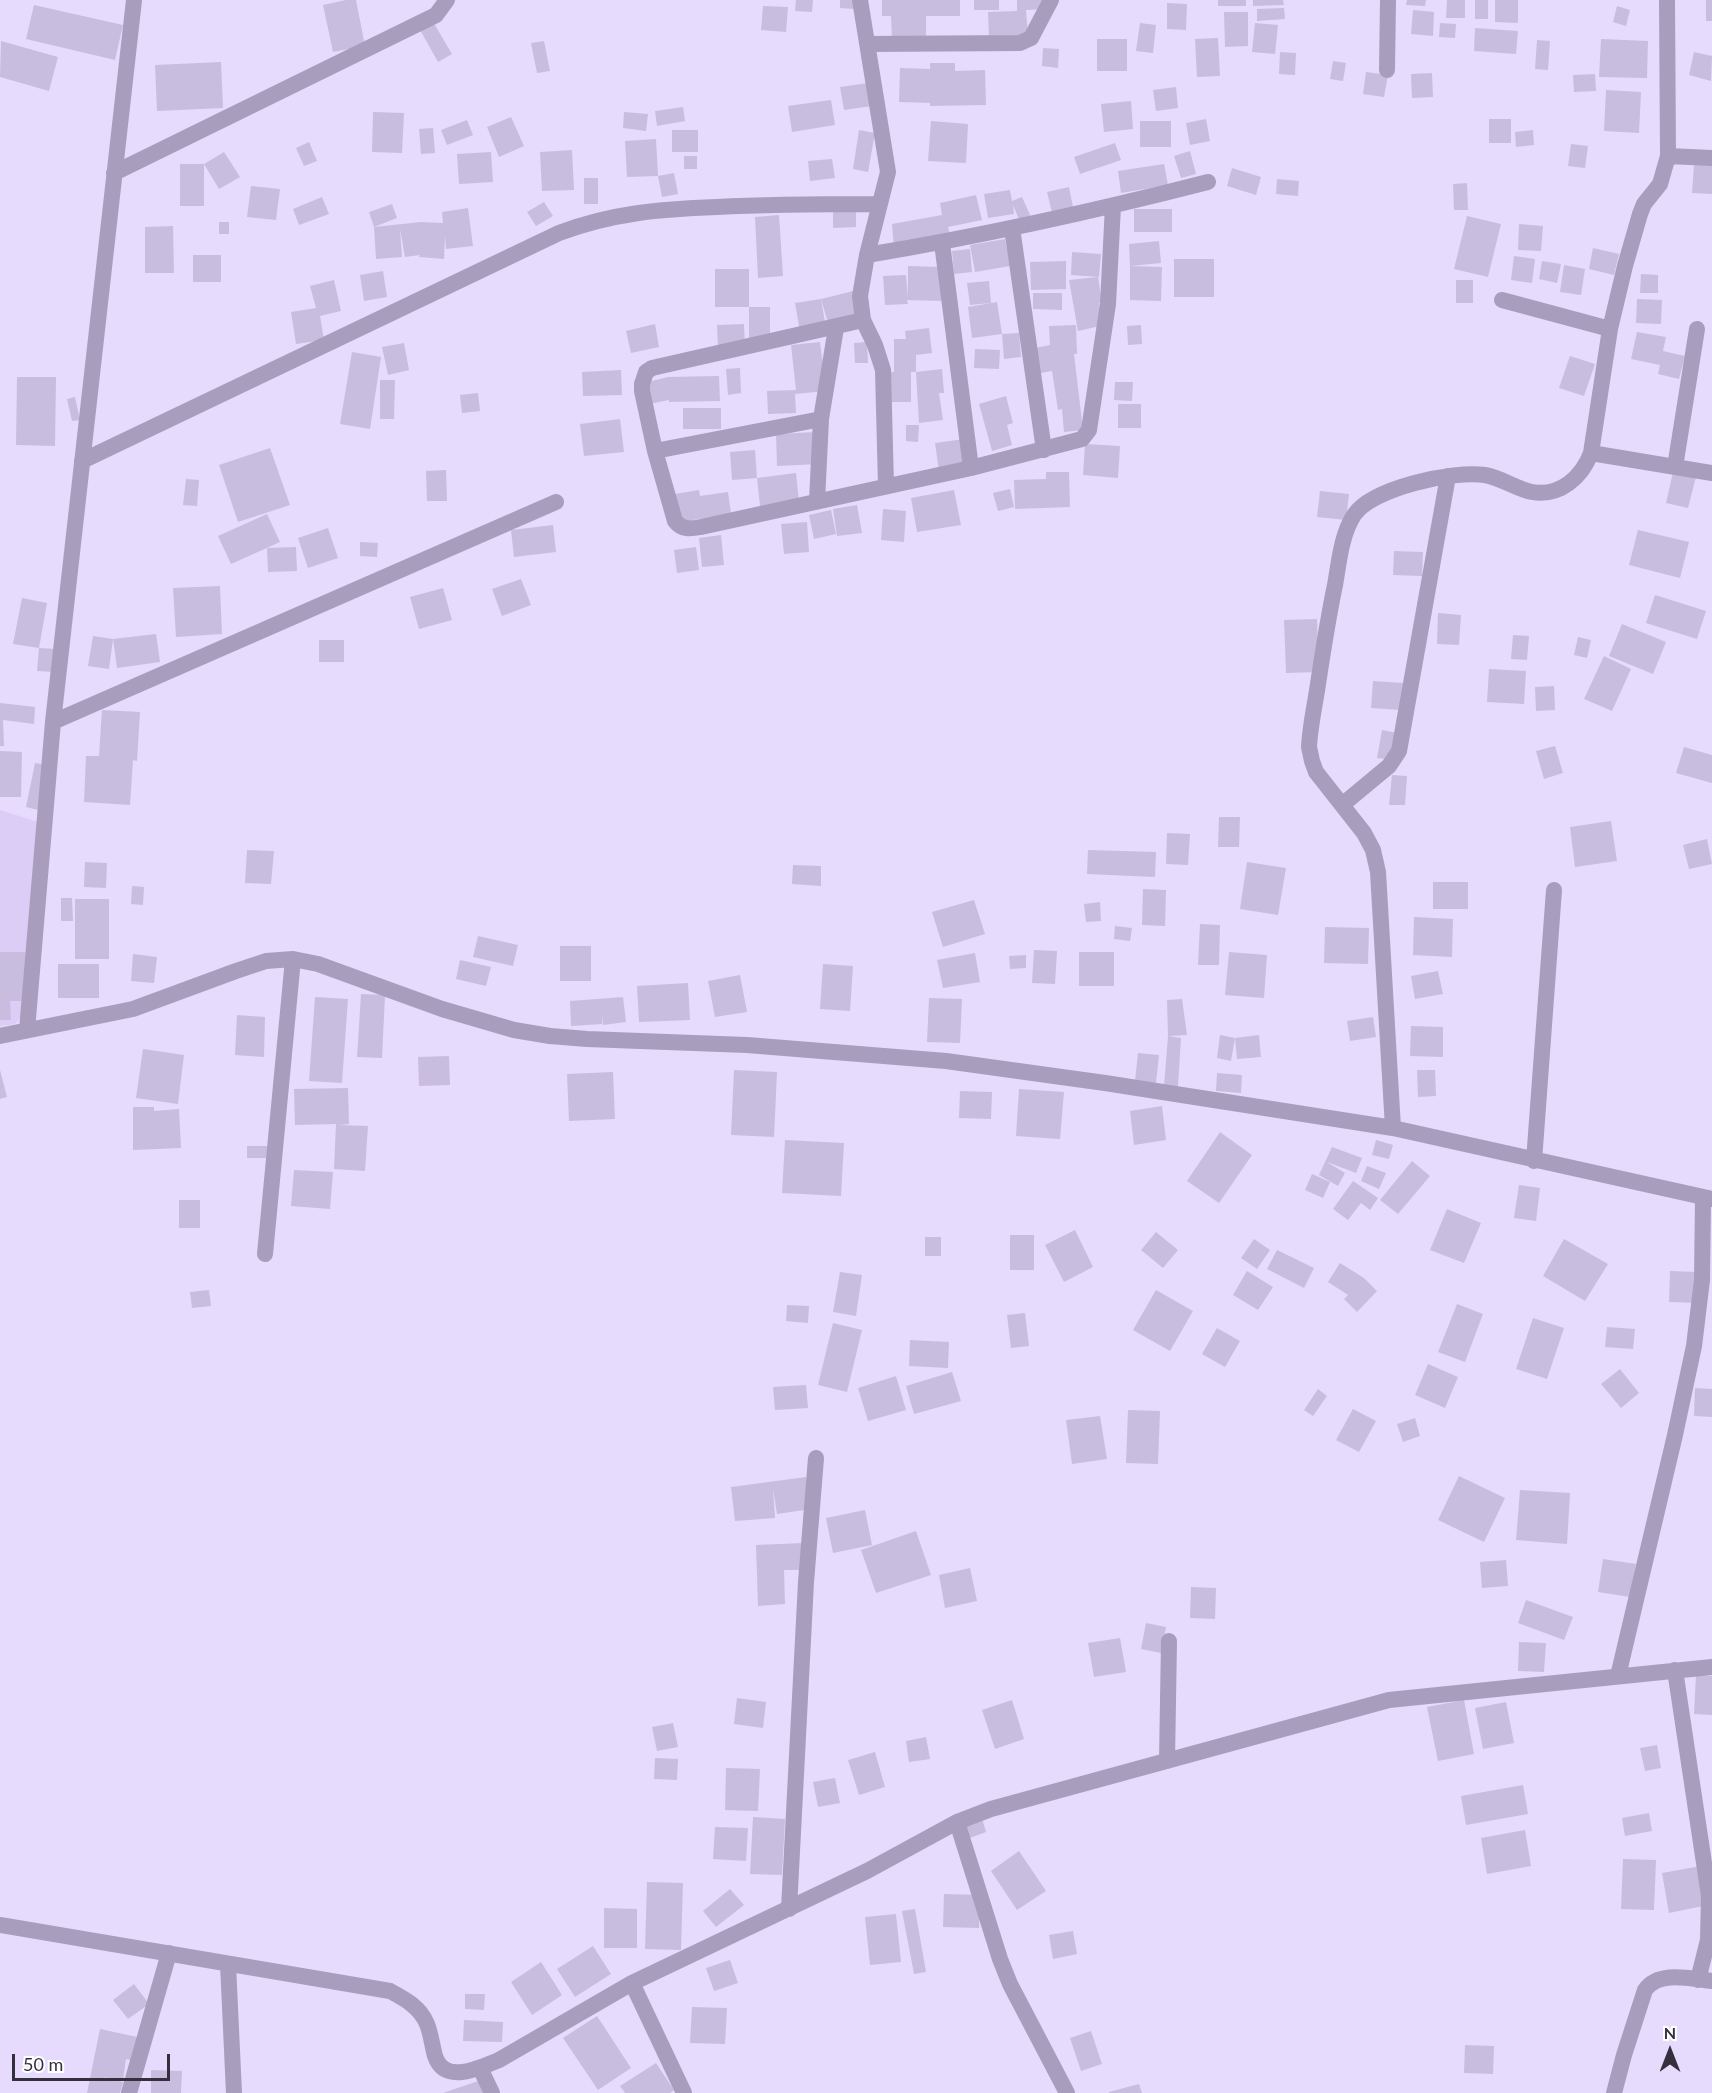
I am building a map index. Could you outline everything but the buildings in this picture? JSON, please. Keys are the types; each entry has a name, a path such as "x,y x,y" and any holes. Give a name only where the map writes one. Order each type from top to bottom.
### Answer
{"street":[{"path":"27,1030 53,722 134,0"},
{"path":"114,173 436,15 447,0"},
{"path":"860,0 888,172 867,255 860,296 862,320 875,345 883,370 886,486"},
{"path":"868,44 1020,43 1031,38 1051,0"},
{"path":"1387,70 1388,0"},
{"path":"1393,1128 1378,872 1373,850 1364,833 1316,772 1311,761 1310,735 1328,618 1347,529 1355,514 1380,495 1403,486 1449,476 1486,475 1532,492 1556,491 1566,486 1582,471 1591,453 1610,329 1640,214 1644,204 1660,184 1668,156 1667,0"},
{"path":"1668,156 1712,158"},
{"path":"867,255 942,243 1113,206 1208,182"},
{"path":"82,461 559,233 588,222 660,209 770,204 879,204"},
{"path":"862,320 836,328 652,368 645,372 642,391 655,451 675,521 684,528 701,527 971,468 1077,442 1087,435 1108,304 1113,206"},
{"path":"1012,228 1044,450"},
{"path":"942,243 971,468"},
{"path":"1502,300 1610,329"},
{"path":"817,501 822,419 836,328"},
{"path":"1674,466 1697,329"},
{"path":"655,451 822,419"},
{"path":"1591,453 1712,473"},
{"path":"1342,805 1389,766 1399,751 1449,476"},
{"path":"53,722 556,502"},
{"path":"1534,1161 1554,890"},
{"path":"265,1254 293,959"},
{"path":"0,1036 133,1009 266,961 293,959 318,964 481,1022 514,1030 550,1036 747,1045 946,1061 1105,1083 1393,1128 1707,1198 1702,1280 1694,1346 1618,1676"},
{"path":"789,1909 806,1582 816,1458"},
{"path":"1167,1761 1169,1641"},
{"path":"0,1925 390,1991 408,2000 419,2011 427,2024 438,2064 454,2072 464,2072 480,2068 524,2046 632,1983 867,1871 957,1822 991,1809 1389,1701 1712,1667"},
{"path":"1614,2093 1624,2055 1649,1984 1664,1978 1705,1981 1709,1896 1675,1670"},
{"path":"957,1822 1010,1984 1067,2093"},
{"path":"129,2093 169,1953"},
{"path":"228,1964 234,2093"},
{"path":"632,1983 684,2093"},
{"path":"480,2068 492,2093"}],"shaded area":[{"path":"0,810 38,822 20,1018 15,1024 0,1026"}]}
